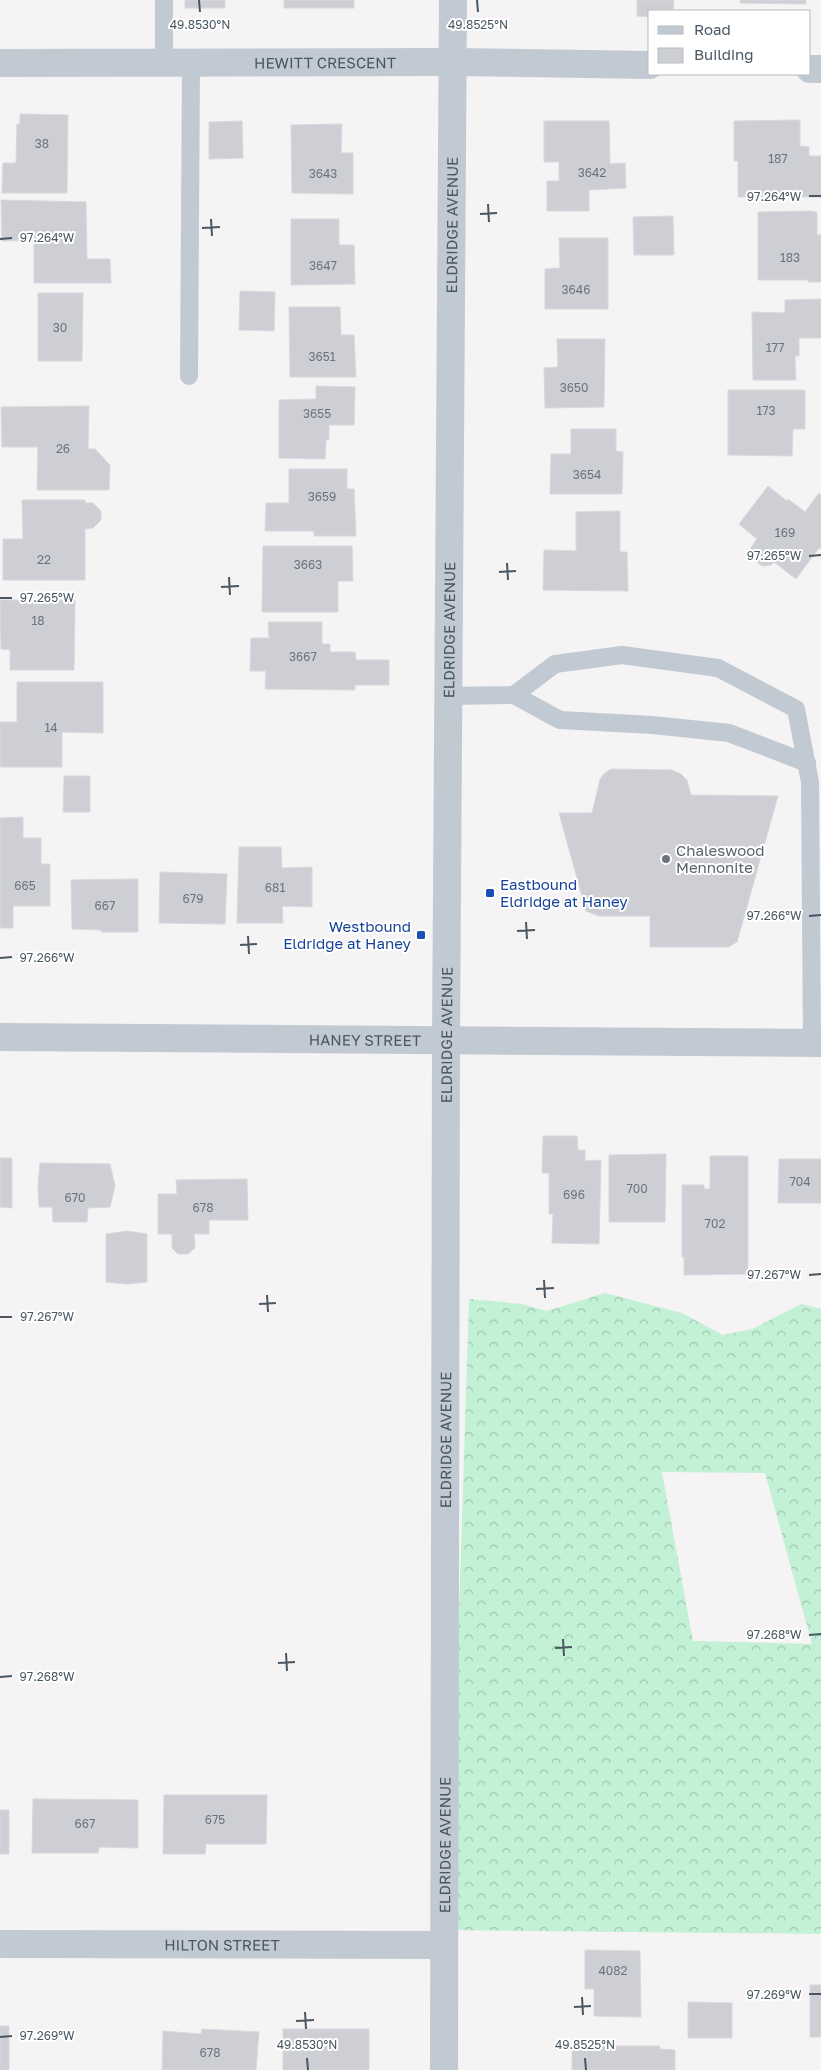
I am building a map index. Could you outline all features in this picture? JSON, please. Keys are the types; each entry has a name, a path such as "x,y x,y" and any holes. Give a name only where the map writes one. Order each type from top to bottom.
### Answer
{"street":[{"name":"ELDRIDGE AVENUE","path":"444,2070 446,1041 453,0"},
{"name":"HEWITT CRESCENT","path":"0,63 453,62 648,66"},
{"name":"HANEY STREET","path":"0,1037 817,1043"},
{"name":"HILTON STREET","path":"0,1944 444,1945"}],"lane":[{"path":"164,0 164,63"},
{"path":"189,376 191,62"},
{"path":"514,695 555,664 622,654 718,668 796,709 810,782 817,1043"},
{"path":"448,696 514,695 560,720 653,725 729,733 806,764"}],"green space":[{"path":"605,1293 682,1313 723,1335 752,1329 801,1304 821,1309 821,1934 449,1930 469,1299 522,1304 547,1311","holes":["662,1472 765,1473 812,1644 693,1641"]}],"building":[{"path":"185,0 225,0 225,8 185,8"},
{"path":"284,0 354,0 354,8 284,8"},
{"path":"637,0 674,0 673,10 648,10 648,17 637,16"},
{"path":"740,0 806,0 806,4 740,3"},
{"path":"20,114 68,115 67,193 2,193 3,163 16,163 17,124 20,124"},
{"path":"800,120 800,146 809,147 809,156 821,156 821,197 738,197 738,161 734,161 734,121"},
{"path":"242,121 243,158 209,159 209,122"},
{"path":"544,121 609,121 610,164 625,163 626,188 589,190 589,211 547,211 547,181 559,181 559,162 544,162"},
{"path":"342,124 341,153 353,153 353,194 292,193 291,125"},
{"path":"1,200 86,202 87,259 110,259 111,283 34,283 34,240 2,241"},
{"path":"758,212 817,212 817,235 821,235 821,282 808,282 808,280 758,280"},
{"path":"673,216 674,255 634,255 633,217"},
{"path":"291,219 339,219 339,245 354,245 355,284 291,285"},
{"path":"559,238 608,238 608,309 545,309 545,269 560,268"},
{"path":"240,291 275,292 274,331 239,330"},
{"path":"38,293 83,293 82,361 38,361"},
{"path":"821,299 821,338 799,338 799,356 795,356 796,380 753,380 752,312 785,313 785,300"},
{"path":"289,307 340,307 341,335 354,335 356,377 290,377"},
{"path":"557,339 605,339 604,407 545,408 544,368 558,367"},
{"path":"316,386 355,387 354,425 329,425 329,439 326,440 325,459 279,458 279,400 316,399"},
{"path":"728,390 805,390 805,429 793,429 792,456 728,455"},
{"path":"89,406 88,449 95,449 110,465 109,490 37,490 38,447 2,447 1,407"},
{"path":"571,429 616,429 616,451 623,452 622,494 550,494 551,454 571,454"},
{"path":"289,469 347,469 347,489 354,489 356,536 314,536 314,531 265,531 266,503 289,503"},
{"path":"768,486 805,512 819,493 821,495 821,549 819,548 796,579 774,562 771,565 762,566 751,557 750,549 757,539 739,524"},
{"path":"22,500 85,500 85,503 93,503 101,511 101,520 93,528 85,529 85,580 3,580 3,539 23,539"},
{"path":"620,511 620,552 627,552 628,591 543,590 544,550 576,551 576,512"},
{"path":"263,546 352,546 353,581 338,581 338,612 262,612"},
{"path":"0,600 75,600 74,670 10,670 10,650 1,649"},
{"path":"268,622 322,622 322,644 330,644 330,652 355,652 356,660 389,660 389,685 355,685 355,690 265,689 266,671 250,671 251,638 269,638"},
{"path":"17,682 103,682 103,733 62,732 62,767 0,767 0,722 17,722"},
{"name":"Chaleswood Mennonite","path":"611,769 672,770 681,774 687,780 691,795 778,796 737,942 728,947 650,947 650,916 599,916 586,911 559,813 592,813 600,779"},
{"path":"64,776 90,776 90,812 63,812"},
{"path":"23,817 23,838 41,838 41,864 50,864 50,906 13,906 13,928 0,928 0,818"},
{"path":"239,847 281,847 282,868 312,867 312,907 282,906 283,923 237,923"},
{"path":"160,872 227,874 225,924 159,923"},
{"path":"138,879 138,932 101,932 101,930 72,929 71,880"},
{"path":"543,1136 577,1136 578,1150 585,1150 585,1161 601,1160 599,1244 552,1243 553,1214 549,1214 549,1173 542,1173"},
{"path":"666,1154 665,1222 609,1222 609,1155"},
{"path":"710,1156 748,1156 748,1274 684,1275 684,1257 682,1257 682,1185 704,1185 704,1189 710,1189"},
{"path":"0,1158 12,1158 12,1208 0,1207"},
{"path":"779,1159 821,1159 821,1203 778,1203"},
{"path":"40,1163 110,1164 115,1186 110,1207 88,1208 87,1222 53,1222 52,1207 39,1207"},
{"path":"247,1179 248,1220 209,1220 209,1234 194,1234 195,1248 188,1254 178,1254 172,1248 172,1234 158,1234 158,1194 177,1194 176,1180"},
{"path":"127,1231 147,1234 147,1282 126,1284 106,1282 106,1234"},
{"path":"164,1795 267,1795 266,1844 206,1844 205,1854 163,1854"},
{"path":"33,1799 138,1800 138,1848 99,1847 98,1853 32,1853"},
{"path":"0,1810 9,1810 9,1854 0,1854"},
{"path":"585,1950 640,1951 641,2017 594,2016 594,1989 585,1989"},
{"path":"810,1985 821,1985 821,2037 810,2037"},
{"path":"688,2002 732,2003 732,2038 688,2038"},
{"path":"0,2026 9,2026 9,2070 0,2070"},
{"path":"202,2029 259,2032 256,2070 162,2070 163,2031 201,2034"},
{"path":"283,2029 369,2029 369,2070 283,2070"},
{"path":"572,2046 660,2046 660,2049 675,2050 675,2070 572,2070"}],"place":[{"name":"Chaleswood Mennonite","path":"666,859"},
{"name":"Eastbound Eldridge at Haney","path":"490,893"},
{"name":"Westbound Eldridge at Haney","path":"421,935"}]}
